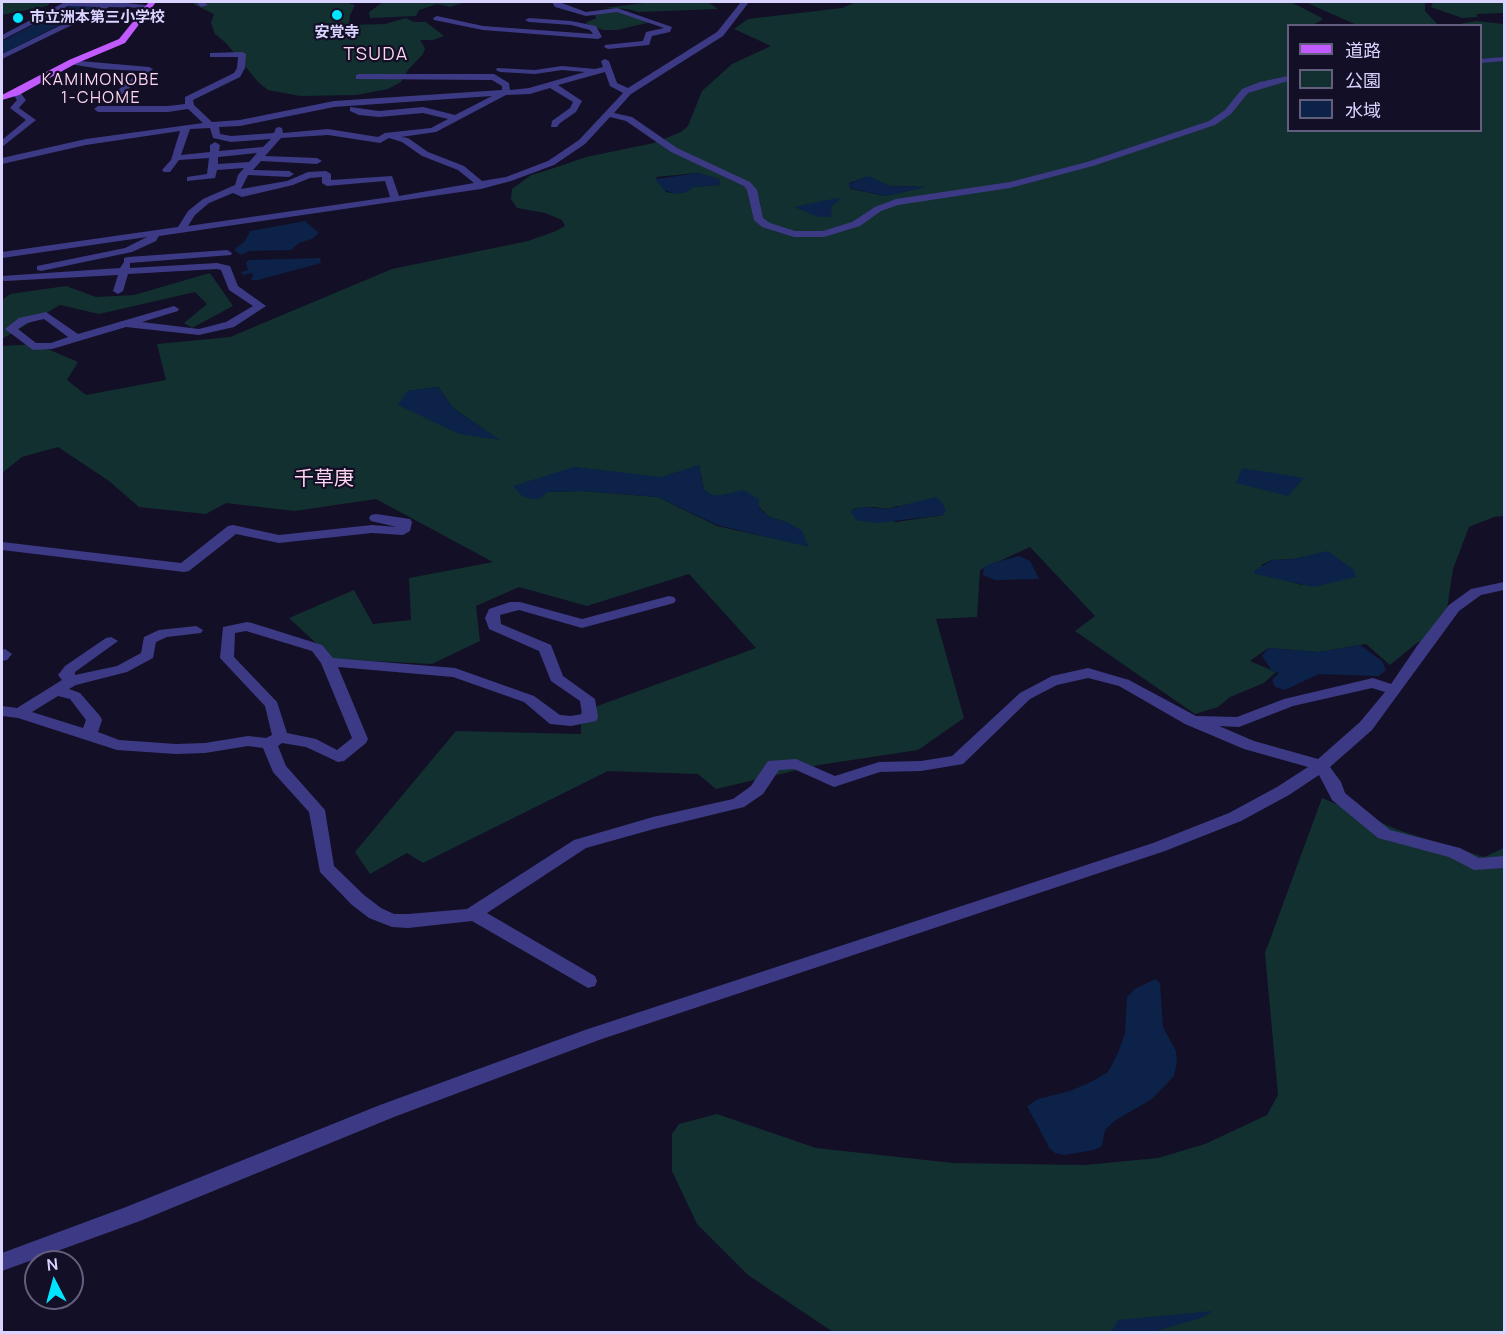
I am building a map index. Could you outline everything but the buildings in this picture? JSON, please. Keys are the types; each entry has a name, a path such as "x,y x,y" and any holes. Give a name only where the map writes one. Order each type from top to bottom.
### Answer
{"main road":[{"path":"2,98 16,93 72,62 122,41 151,4"}],"street":[{"path":"556,2 558,5 586,14 617,10 668,27 667,30 649,34 646,43 608,47"},
{"path":"2,255 481,186 551,163 582,142 628,92 720,34 745,2"},
{"path":"2,38 68,3 151,4"},
{"path":"2,57 111,3"},
{"path":"437,18 483,28 598,37"},
{"path":"529,20 571,23 593,28 608,47 610,54 604,69 613,84 628,92"},
{"path":"190,179 212,176 216,136 212,125 187,102 191,96 237,76 241,68 242,54 213,55"},
{"path":"1482,61 1504,59"},
{"path":"72,62 100,67 149,69 116,96"},
{"path":"500,70 535,72 562,68 604,69"},
{"path":"2,161 86,142 186,127 240,123 345,104 530,91 604,69"},
{"path":"358,77 494,77 506,85 506,93"},
{"path":"608,114 629,119 634,125 674,150 747,184 752,190 759,220 766,225 794,234 824,234 856,224 878,208 897,202 1010,185 1090,164 1157,139 1212,123 1228,112 1245,91 1263,84 1287,79"},
{"path":"552,86 578,101 573,110 556,121 554,125"},
{"path":"2,144 32,120 14,108 22,100 16,93"},
{"path":"216,136 231,139 328,132 380,140 385,136 433,130 506,93"},
{"path":"345,104 359,112 379,114 423,110 454,118"},
{"path":"98,109 168,109 190,106"},
{"path":"182,228 190,213 206,201 238,187 249,169 278,136 281,115"},
{"path":"167,170 176,158 186,127"},
{"path":"385,136 405,140 425,154 461,168 473,176 481,186"},
{"path":"176,158 265,150"},
{"path":"213,167 249,169 321,162 330,195"},
{"path":"249,169 291,178"},
{"path":"234,189 242,194 264,189 291,178 308,175 327,178 389,178 395,199"},
{"path":"350,177 353,194"},
{"path":"264,189 279,199"},
{"path":"3,278 128,250 152,239 155,232"},
{"path":"3,278 127,262 227,253"},
{"path":"126,324 199,332 230,325 261,306 233,288 226,268 183,258"},
{"path":"118,291 127,262"},
{"path":"76,338 46,315 22,320 11,328 33,347 52,346 174,309"},
{"path":"2,546 184,568 233,529 279,539 372,529 403,531 405,522 376,518"},
{"path":"2,1262 133,1214 387,1111 592,1035 1158,847 1235,817 1283,791 1321,766 1366,726 1454,608 1476,592 1504,586"},
{"path":"328,662 454,673 529,699 556,720 571,721 590,717 587,699 556,678 546,648 494,626 492,618 494,612 510,606 520,606 582,624 669,600"},
{"path":"2,711 20,713 117,745 176,749 205,748 248,741 274,741 310,743 338,758 360,739 328,662 317,648 247,626 228,630 227,658 272,705 274,741 279,768 316,810 326,868 358,900 375,913 392,920 419,920 474,914 580,844 653,823 738,803 757,790 774,765 796,764 834,782 879,767 921,766 957,760 1025,696 1052,681 1075,674 1088,674 1124,683 1191,720 1250,746 1280,752 1321,766 1333,782 1338,796 1384,834 1454,852 1472,860 1474,864 1504,862"},
{"path":"20,713 71,681 122,669 148,655 149,640 164,633 196,630"},
{"path":"71,681 66,675 70,669 111,641"},
{"path":"1191,720 1239,722 1289,702 1373,683 1395,690"},
{"path":"56,690 75,696 94,720 89,734"},
{"path":"474,914 588,981"}],"green space":[{"path":"2,2 51,2 47,6 2,15"},
{"path":"197,2 344,2 355,5 350,15 349,25 385,24 406,18 414,22 426,22 444,36 433,40 420,40 425,48 423,54 408,70 401,82 388,89 357,95 300,96 268,90 258,82 226,43 215,34 211,23 214,14 193,4"},
{"path":"383,2 466,2 450,7 437,4 419,10 416,16 370,18 369,12"},
{"path":"640,2 708,2 718,9 639,12 604,8 644,3"},
{"path":"856,2 1291,2 1322,20 1315,24 1287,24 1287,132 1482,132 1482,24 1459,24 1476,21 1504,24 1504,516 1494,517 1469,527 1453,569 1446,616 1435,641 1418,642 1390,665 1366,644 1319,652 1268,648 1250,661 1276,672 1264,683 1230,697 1218,707 1195,714 1075,631 1095,616 1030,547 980,570 977,617 936,619 964,718 918,750 819,765 716,789 698,774 608,771 423,863 407,853 370,874 355,852 456,731 581,734 581,712 756,648 689,574 587,606 519,587 476,606 480,641 432,664 333,659 289,618 354,590 373,624 411,620 409,578 493,562 376,499 295,511 226,503 206,514 139,507 109,481 58,447 22,457 2,473 2,346 36,344 78,362 67,380 86,395 166,380 157,344 230,337 392,269 528,241 556,231 565,226 562,220 545,213 517,208 511,199 512,189 531,175 586,157 654,143 681,132 688,126 702,91 732,64 771,46 734,29 748,19 842,8","holes":["697,173 719,179 720,185 693,187 686,192 671,193 666,192 656,177","867,177 890,186 925,187 885,196 851,189 849,183","438,387 453,408 498,439 407,391","699,465 704,490 712,495 743,491 769,517 789,523 808,546 717,526 658,497 582,491 548,492 574,467 661,478","897,506 943,515 896,522 852,509 873,507 889,509","1328,552 1302,585 1277,578 1261,565 1272,560 1293,559"]},
{"path":"1305,2 1425,2 1425,11 1437,24 1355,24"},
{"path":"1433,2 1504,2 1504,13 1476,14 1478,17 1462,18 1431,7"},
{"path":"611,11 651,22 617,30 603,30 585,23 596,18 595,15"},
{"path":"210,273 233,306 192,328 184,323 207,304 195,292 99,314 60,305 2,339 2,300 10,294 66,286 96,297 134,295"},
{"path":"1322,798 1401,831 1484,857 1504,848 1504,1332 833,1332 748,1275 697,1224 672,1171 672,1134 679,1124 717,1114 816,1148 953,1163 1085,1165 1158,1158 1205,1144 1267,1115 1278,1095 1265,953"}],"water":[{"path":"70,6 95,7 2,54 2,41"},
{"path":"699,173 719,179 720,185 693,187 686,192 675,194 664,190 655,179"},
{"path":"869,176 890,186 926,187 886,196 853,189 848,184"},
{"path":"841,199 831,207 832,217 819,217 794,207"},
{"path":"305,221 319,233 312,239 299,243 291,250 249,251 241,255 234,250 245,241 250,231"},
{"path":"320,258 321,263 258,280 251,280 253,275 251,273 243,275 241,272 248,270 246,262 249,260"},
{"path":"438,387 453,408 500,440 459,434 398,405 407,391"},
{"path":"699,465 704,490 712,495 723,495 743,490 759,499 759,508 769,517 789,523 802,531 809,547 717,525 658,497 582,491 548,492 541,498 531,499 522,496 513,486 574,467 661,477"},
{"path":"1242,468 1304,478 1288,496 1236,483"},
{"path":"935,497 940,500 946,510 943,515 878,523 856,520 850,511 863,507 889,509"},
{"path":"1328,551 1354,570 1356,577 1314,587 1255,574 1254,571 1272,560 1293,559"},
{"path":"1019,556 1030,561 1039,579 995,580 983,575 984,567 989,564"},
{"path":"1360,645 1382,661 1386,670 1379,676 1319,674 1285,690 1275,687 1272,680 1279,673 1272,671 1262,656 1268,648 1319,652"},
{"path":"1155,979 1160,983 1163,1027 1176,1051 1177,1062 1174,1076 1152,1099 1114,1121 1105,1130 1102,1146 1094,1150 1064,1155 1055,1153 1050,1149 1027,1106 1038,1099 1070,1091 1108,1072 1125,1033 1127,997 1135,989"},
{"path":"1212,1311 1204,1317 1153,1332 1111,1332 1118,1320"}],"place":[{"name":"安覚寺","path":"337,15"},
{"name":"市立洲本第三小学校","path":"18,18"}],"district":[{"name":"TSUDA","path":"376,55"},
{"name":"KAMIMONOBE 1-CHOME","path":"101,90"},
{"name":"千草庚","path":"324,479"}]}
